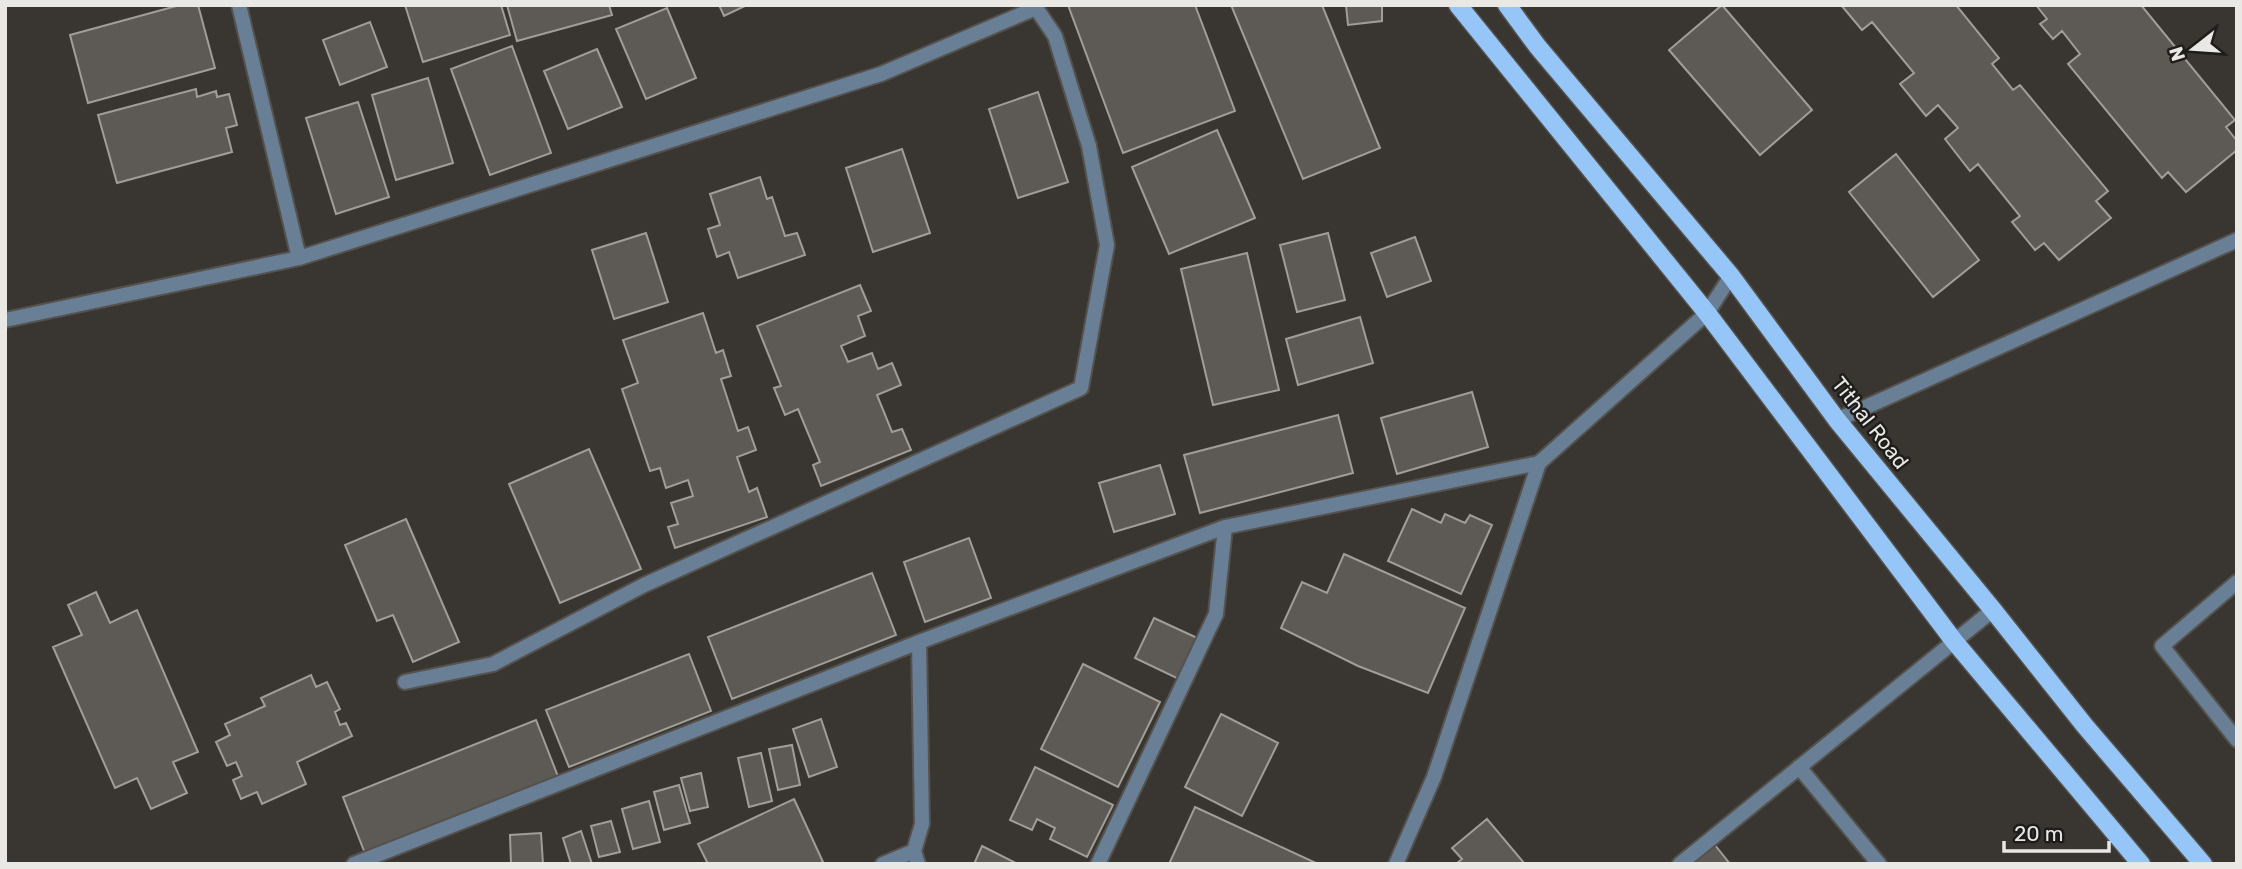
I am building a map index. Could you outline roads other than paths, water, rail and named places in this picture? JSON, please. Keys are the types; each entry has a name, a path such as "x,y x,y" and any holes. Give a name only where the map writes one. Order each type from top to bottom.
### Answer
{"main road":[{"path":"1458,5 1707,313 1954,641 2141,864"},
{"name":"Tithal Road","path":"1507,5 1538,47 1731,276 1837,420 2084,726 2203,864"}],"street":[{"path":"239,5 299,258"},
{"path":"5,320 299,258 881,74 1036,7 1055,36 1088,146 1107,245 1081,388 644,585 493,664 405,682"},
{"path":"1837,420 2237,240"},
{"path":"1396,864 1434,777 1539,463 1707,313 1731,276"},
{"path":"354,864 919,642 1225,527 1539,463"},
{"path":"1098,864 1216,614 1225,527"},
{"path":"2237,582 2162,646 2237,740"},
{"path":"1680,864 1993,610"},
{"path":"883,864 916,857 922,824 919,642"},
{"path":"1799,767 1879,864"}]}
